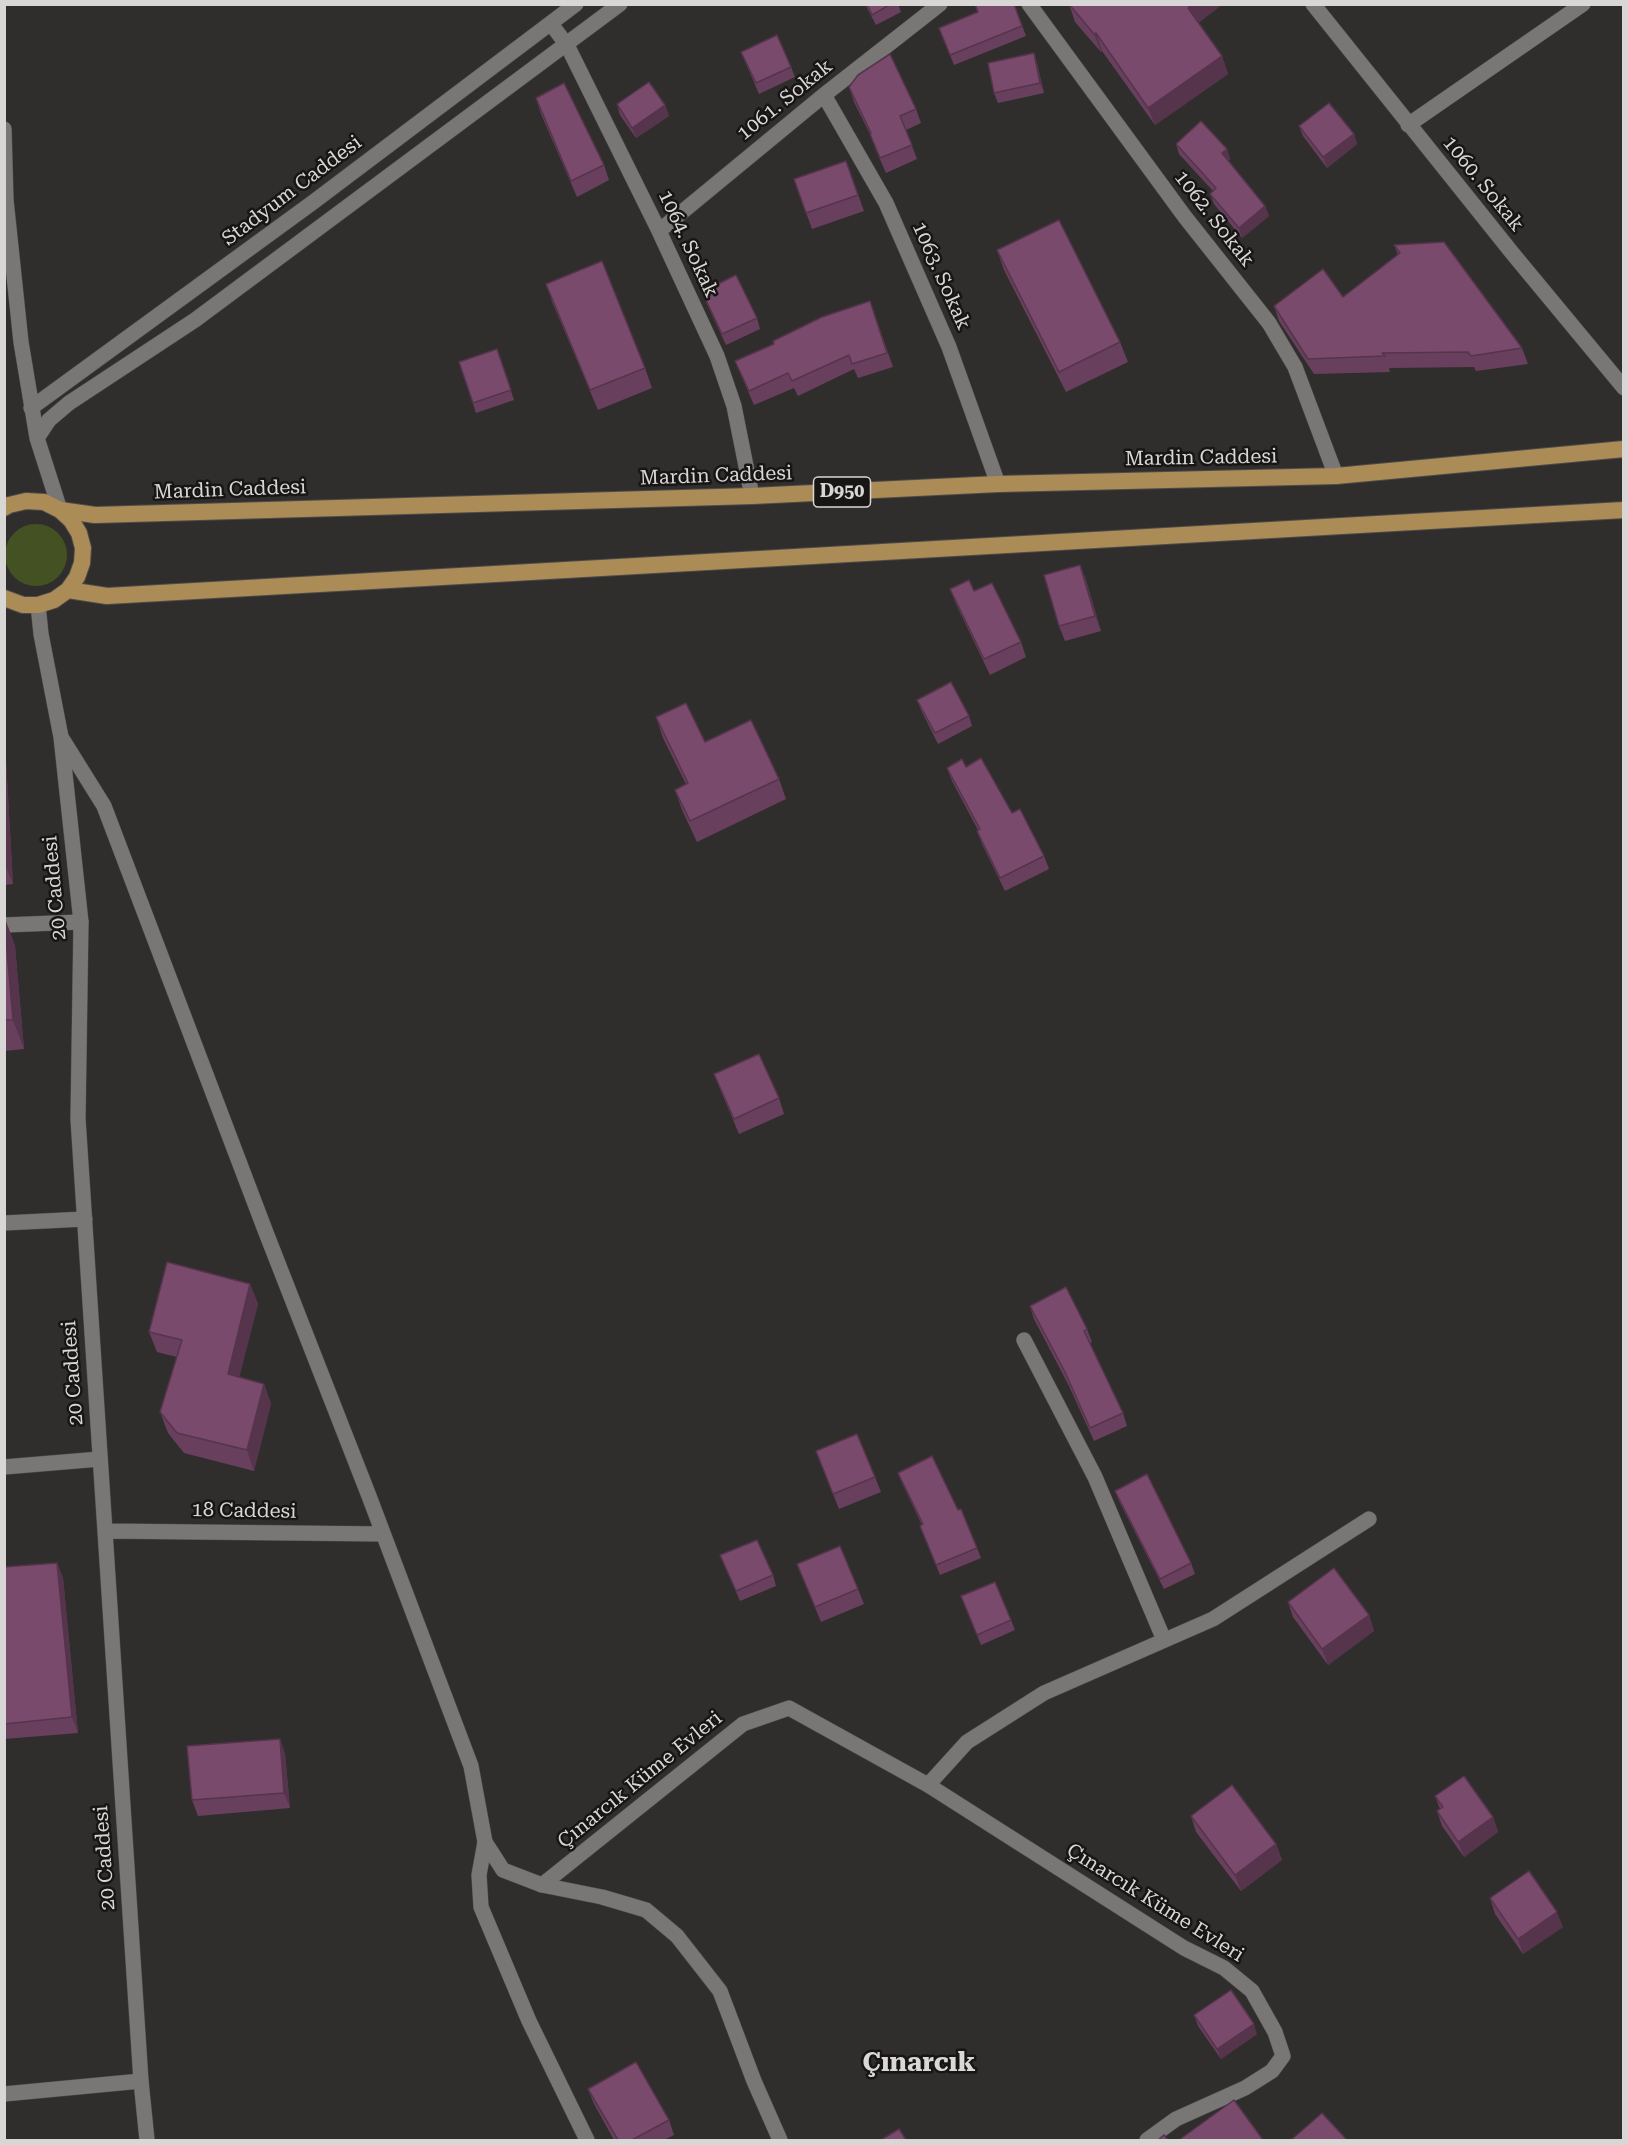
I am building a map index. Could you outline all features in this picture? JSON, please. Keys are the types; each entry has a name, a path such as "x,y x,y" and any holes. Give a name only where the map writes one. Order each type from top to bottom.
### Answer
{"highway":[{"name":"Mardin Caddesi","path":"4,508 26,501 44,502 60,510 95,515 752,496 998,484 1336,476 1623,449"},
{"path":"6,600 23,605 38,605 54,600 68,590 77,577 82,563 83,548 79,533 71,520 60,510"},
{"path":"68,590 107,596 1623,510"}],"street":[{"name":"Stadyum Caddesi","path":"31,408 312,203 576,4"},
{"path":"37,438 49,420 69,403 195,320 620,4"},
{"name":"1061. Sokak","path":"659,231 824,95 940,4"},
{"name":"1062. Sokak","path":"1029,4 1185,217 1269,323 1295,367 1336,476"},
{"name":"1060. Sokak","path":"1313,4 1408,125 1623,388"},
{"path":"1408,125 1583,4"},
{"name":"1064. Sokak","path":"551,24 567,45 659,231 717,356 734,405 752,496"},
{"name":"1063. Sokak","path":"824,95 886,203 949,347 998,484"},
{"path":"4,129 6,200 21,342 37,438 60,510"},
{"name":"20 Caddesi","path":"38,605 41,634 62,737 81,922 78,1119 141,2081 147,2140"},
{"path":"62,737 104,806 383,1534 471,1766 485,1842 503,1870 542,1885 602,1897 646,1910 677,1935 720,1991 754,2081 780,2140"},
{"path":"4,925 81,922"},
{"path":"4,1223 85,1219"},
{"path":"1024,1340 1095,1477 1164,1640"},
{"path":"4,1467 100,1459"},
{"path":"928,1785 967,1742 1044,1693 1213,1620 1369,1519"},
{"name":"18 Caddesi","path":"105,1531 383,1534"},
{"name":"Çınarcık Küme Evleri","path":"542,1885 743,1724 789,1708 928,1785 1184,1948 1224,1968 1252,1991 1275,2032 1283,2056 1272,2071 1245,2088 1176,2119 1147,2140"},
{"path":"485,1842 478,1875 481,1907 529,2021 587,2140"},
{"path":"4,2094 141,2081"}],"green space":[{"path":"30,524 42,524 58,533 65,543 67,555 65,567 58,577 42,586 30,586 19,581 10,572 5,561 5,549 10,538 19,529"}],"building":[{"path":"867,4 891,4 872,15"},
{"path":"975,4 1014,4 1022,26 950,55 939,28 978,12"},
{"path":"1069,4 1192,4 1188,8 1222,56 1148,108 1096,33 1094,34"},
{"path":"777,35 791,67 756,83 741,52"},
{"path":"1034,53 1040,83 994,93 988,63"},
{"path":"890,54 916,109 900,116 912,145 880,158 849,87 858,75"},
{"path":"649,82 665,105 632,128 617,104"},
{"path":"564,83 604,165 571,181 536,98"},
{"path":"1329,103 1354,134 1323,157 1299,126"},
{"path":"1201,121 1227,149 1222,153 1265,206 1239,228 1210,194 1216,188 1176,144"},
{"path":"846,161 858,195 806,213 794,179"},
{"path":"1059,220 1120,342 1059,372 997,250"},
{"path":"1444,242 1522,348 1471,356 1468,352 1382,353 1385,356 1308,359 1274,306 1323,269 1343,297 1400,253 1394,245"},
{"path":"602,261 645,368 590,390 546,284"},
{"path":"736,275 757,318 722,334 702,292"},
{"path":"870,301 887,353 852,364 849,355 792,381 788,373 749,391 735,361 774,344 773,341 822,317"},
{"path":"497,349 511,390 473,403 459,362"},
{"path":"1080,565 1095,616 1059,626 1044,575"},
{"path":"969,580 974,591 992,583 1021,642 984,659 950,589"},
{"path":"951,682 969,716 935,733 917,700"},
{"path":"686,703 705,742 751,720 779,779 690,821 675,790 688,783 656,717"},
{"path":"981,758 1012,813 1020,809 1044,856 1000,878 977,831 980,829 947,768 962,759 966,767"},
{"path":"4,916 13,1020 4,1020"},
{"path":"759,1054 779,1098 734,1119 714,1074"},
{"path":"167,1262 250,1284 228,1374 264,1384 247,1450 177,1433 160,1412 182,1340 149,1332"},
{"path":"1066,1287 1087,1329 1084,1331 1123,1413 1090,1428 1065,1372 1030,1306"},
{"path":"857,1434 875,1477 833,1494 816,1451"},
{"path":"932,1456 958,1510 961,1509 977,1548 936,1565 920,1526 923,1524 898,1473"},
{"path":"1147,1474 1191,1563 1160,1579 1115,1491"},
{"path":"757,1540 773,1575 736,1591 720,1555"},
{"path":"840,1546 858,1589 815,1607 797,1564"},
{"path":"57,1563 72,1717 4,1724 4,1567"},
{"path":"1334,1568 1369,1615 1322,1649 1288,1602"},
{"path":"995,1582 1011,1620 977,1635 961,1596"},
{"path":"280,1739 284,1793 192,1800 187,1746"},
{"path":"1464,1776 1493,1817 1458,1842 1437,1811 1443,1807 1435,1796"},
{"path":"1232,1785 1276,1844 1235,1875 1191,1816"},
{"path":"1529,1871 1557,1912 1518,1939 1490,1898"},
{"path":"1231,1990 1254,2024 1217,2049 1194,2015"},
{"path":"636,2062 669,2120 632,2140 618,2140 588,2089"},
{"path":"1234,2100 1263,2140 1179,2140"},
{"path":"1322,2113 1347,2140 1291,2140"},
{"path":"899,2129 906,2140 881,2140"},
{"path":"1164,2135 1168,2140 1158,2140"}],"district":[{"name":"Çınarcık","path":"919,2063"}]}
